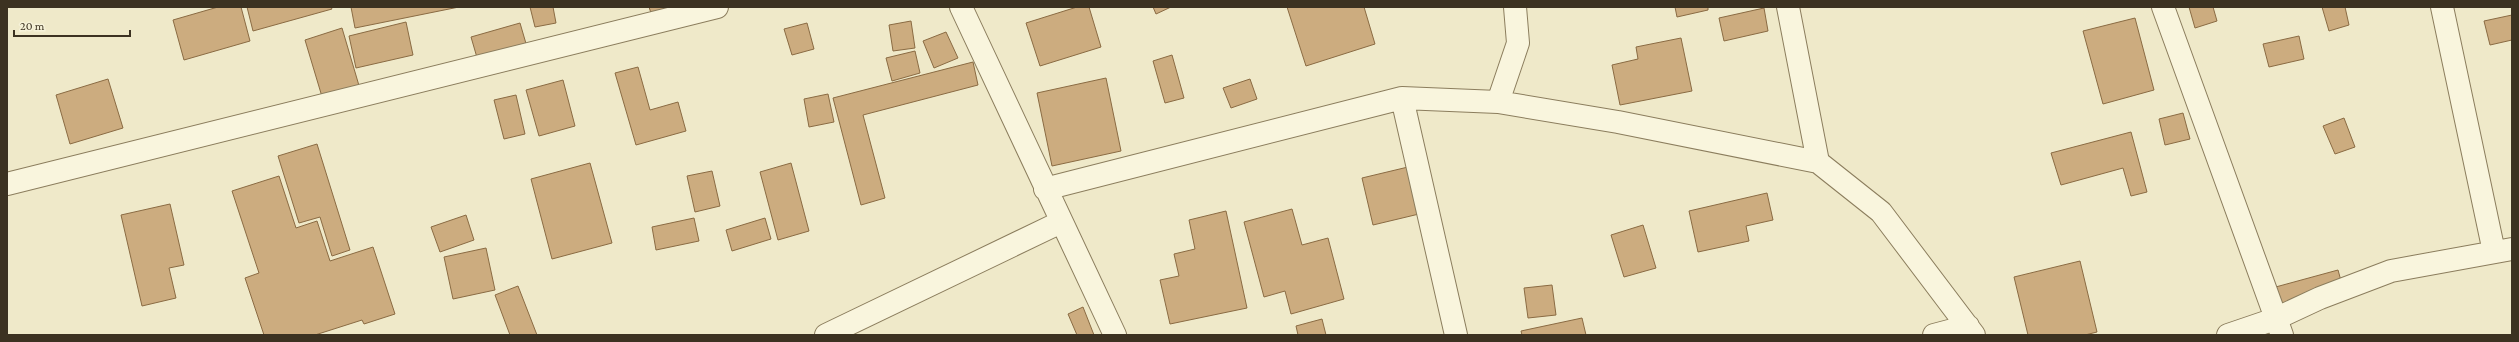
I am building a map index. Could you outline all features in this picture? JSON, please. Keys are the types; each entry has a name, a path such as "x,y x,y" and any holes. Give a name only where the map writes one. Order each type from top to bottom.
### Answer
{"street":[{"path":"7,184 717,7"},
{"path":"961,7 1114,335"},
{"path":"1498,102 1518,42 1515,7"},
{"path":"1788,7 1818,162"},
{"path":"2163,7 2278,327"},
{"path":"2228,335 2278,327 2320,298 2391,272 2503,250 2442,7"},
{"path":"1045,189 1402,98 1498,102 1618,122 1818,162 1881,212 1971,331"},
{"path":"1402,98 1456,335"},
{"path":"826,335 1061,222"},
{"path":"1934,335 1971,331"}],"building":[{"path":"218,7 241,7 250,41 184,60 173,20"},
{"path":"247,7 331,7 332,9 253,31"},
{"path":"351,7 459,7 355,28"},
{"path":"530,7 553,7 556,23 535,27"},
{"path":"649,7 668,7 668,9 651,13"},
{"path":"1077,7 1089,7 1101,47 1040,66 1026,23"},
{"path":"1153,7 1171,7 1156,14"},
{"path":"1287,7 1364,7 1375,44 1306,66"},
{"path":"1675,7 1708,7 1708,10 1677,17"},
{"path":"2189,7 2213,7 2217,21 2195,28"},
{"path":"2322,7 2345,7 2349,25 2329,31"},
{"path":"1764,8 1768,31 1724,41 1719,18"},
{"path":"2512,15 2512,40 2490,45 2484,21"},
{"path":"2135,18 2154,90 2103,104 2083,31"},
{"path":"911,21 915,48 893,51 889,25"},
{"path":"406,22 413,55 356,68 349,36"},
{"path":"520,23 527,47 478,61 471,37"},
{"path":"807,23 814,49 792,55 784,29"},
{"path":"342,28 360,89 323,100 305,40"},
{"path":"946,32 958,58 934,68 923,41"},
{"path":"2299,36 2304,59 2269,67 2263,44"},
{"path":"1681,38 1692,91 1620,105 1612,65 1638,59 1636,47"},
{"path":"915,51 920,73 892,81 886,58"},
{"path":"1172,55 1184,98 1165,103 1153,61"},
{"path":"973,62 978,85 863,115 885,198 861,205 833,98"},
{"path":"638,67 650,110 678,102 686,131 636,145 615,73"},
{"path":"1106,78 1121,151 1052,166 1037,93"},
{"path":"108,79 123,128 70,144 56,95"},
{"path":"1250,79 1257,99 1231,108 1223,88"},
{"path":"563,80 575,126 539,136 526,90"},
{"path":"828,94 834,122 809,127 804,99"},
{"path":"516,95 525,134 504,139 494,100"},
{"path":"2183,113 2190,139 2165,145 2159,119"},
{"path":"2344,118 2355,147 2335,154 2323,126"},
{"path":"2131,132 2147,192 2131,196 2123,168 2061,185 2051,153"},
{"path":"317,144 350,250 332,256 320,217 299,223 278,156"},
{"path":"590,163 612,243 552,259 531,179"},
{"path":"791,163 809,231 778,240 760,172"},
{"path":"1408,167 1419,214 1373,225 1362,178"},
{"path":"712,171 720,206 695,212 687,176"},
{"path":"279,176 296,228 317,221 330,261 373,247 395,314 364,324 362,320 315,335 264,335 245,278 259,273 232,191"},
{"path":"1767,193 1773,220 1746,226 1749,241 1698,252 1689,211"},
{"path":"170,204 184,265 169,268 176,298 142,306 121,215"},
{"path":"1292,209 1302,245 1328,238 1344,299 1291,314 1285,291 1264,297 1244,222"},
{"path":"1226,211 1247,308 1170,324 1160,280 1179,276 1174,254 1195,249 1189,220"},
{"path":"466,215 474,240 440,252 431,227"},
{"path":"694,218 699,241 656,250 652,227"},
{"path":"765,218 771,239 732,251 726,230"},
{"path":"1643,225 1656,268 1624,277 1611,235"},
{"path":"486,248 495,290 453,299 444,257"},
{"path":"2080,261 2097,332 2085,335 2028,335 2014,277"},
{"path":"2338,270 2345,295 2279,313 2272,288"},
{"path":"1552,285 1556,315 1528,318 1524,288"},
{"path":"518,286 537,335 510,335 495,295"},
{"path":"1083,307 1094,335 1077,335 1068,314"},
{"path":"1582,318 1586,335 1522,335 1521,331"},
{"path":"1322,319 1326,335 1298,335 1296,326"}]}
